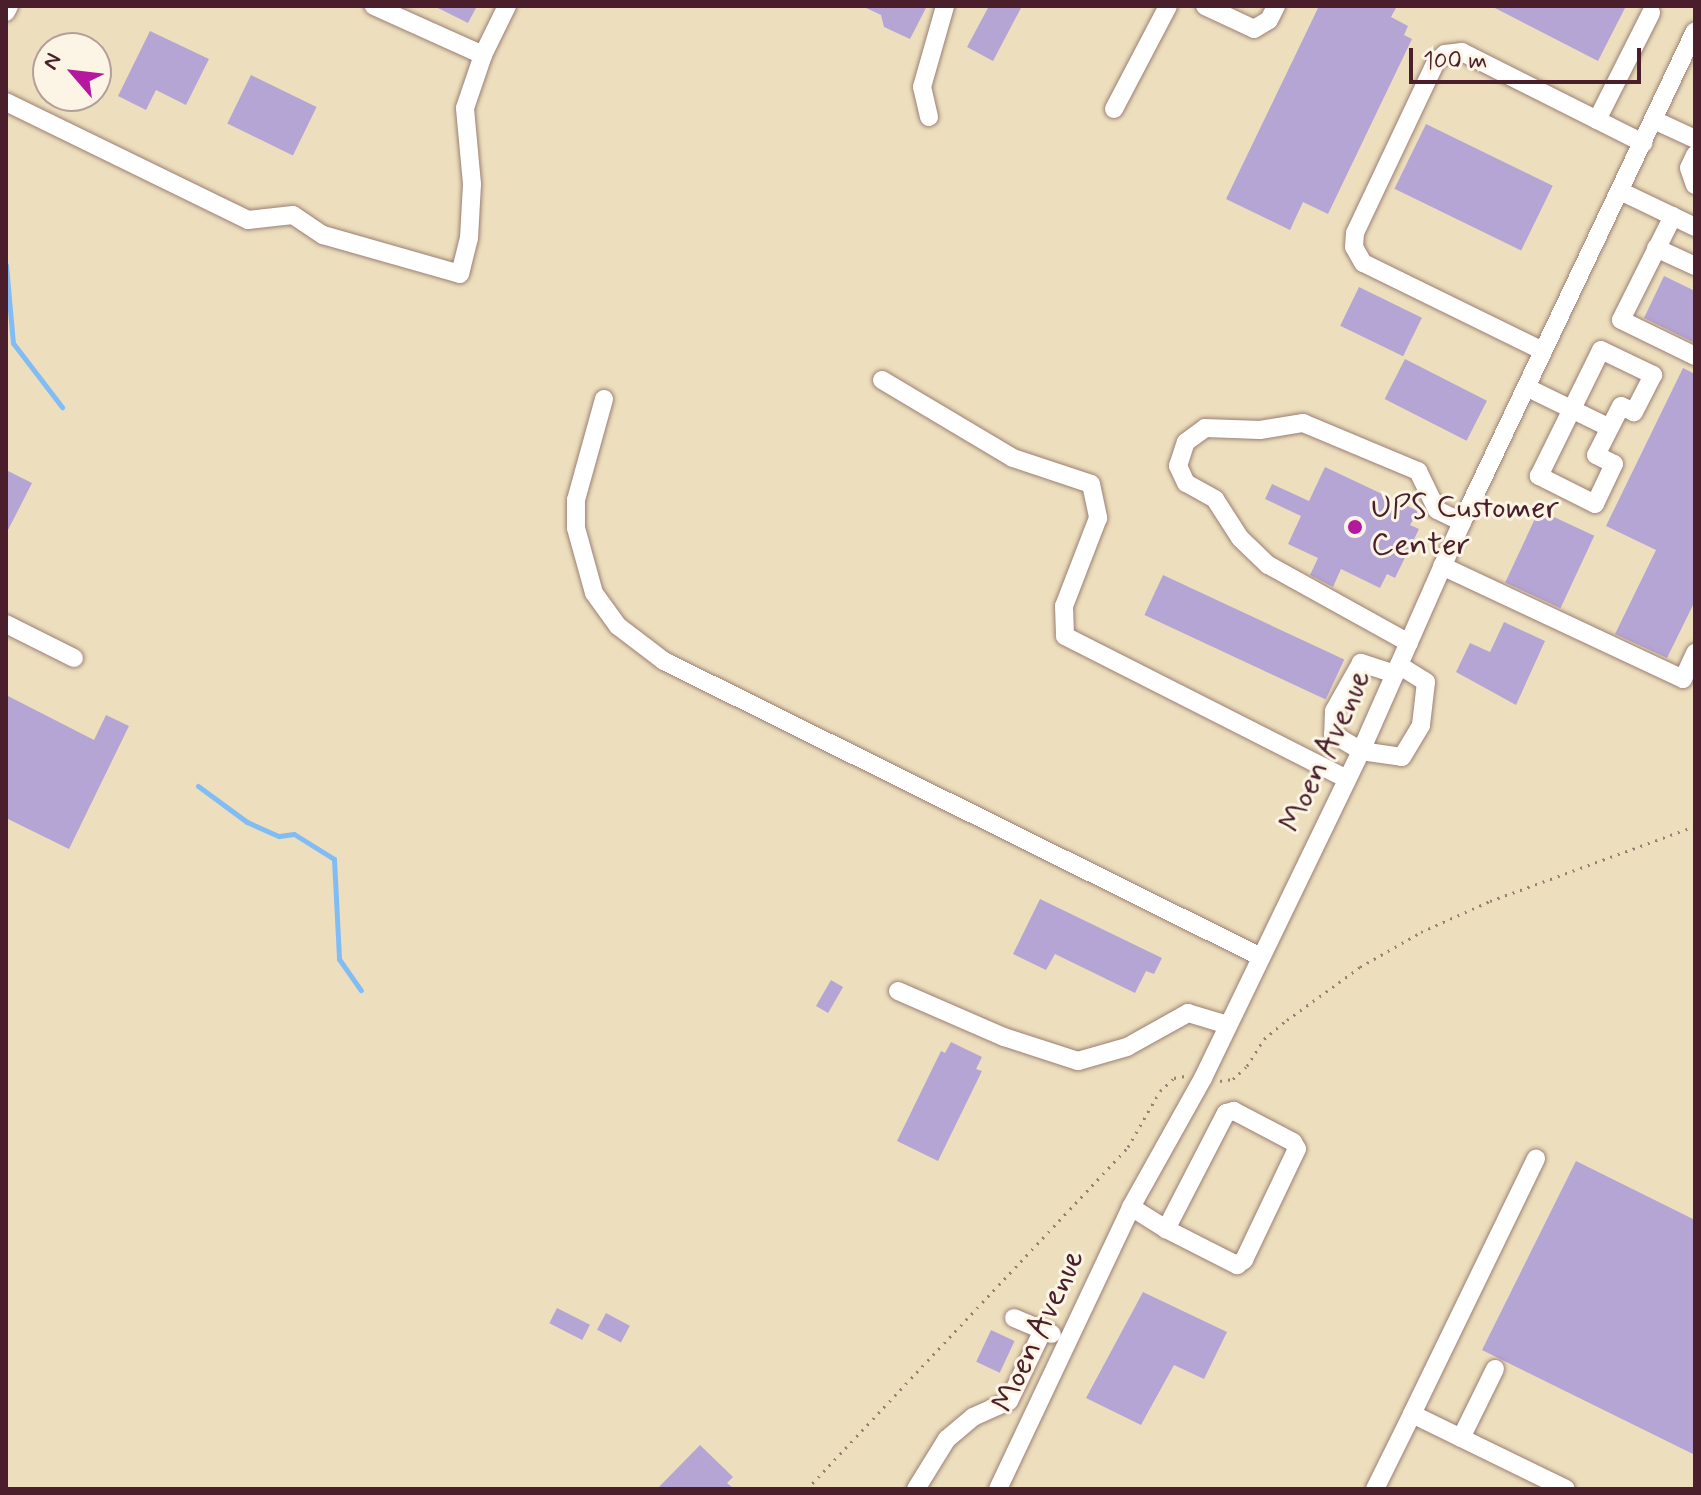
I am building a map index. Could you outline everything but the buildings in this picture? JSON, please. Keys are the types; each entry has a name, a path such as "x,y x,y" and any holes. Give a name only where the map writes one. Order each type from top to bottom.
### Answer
{"street":[{"path":"6,12 9,6"},
{"path":"374,6 483,55"},
{"path":"6,102 248,220 293,215 323,235 460,274 469,238 472,184 465,108 483,55 507,6"},
{"path":"929,117 922,87 945,6"},
{"path":"1114,109 1168,6"},
{"path":"1205,6 1254,29 1269,20 1276,6"},
{"path":"1597,120 1651,13"},
{"name":"Moen Avenue","path":"998,1489 1066,1339 1131,1207 1228,1025 1361,751 1462,522 1695,31"},
{"path":"1543,351 1363,263 1354,247 1355,233 1436,62 1445,54 1462,52 1643,143"},
{"path":"1654,120 1695,139"},
{"path":"1695,155 1689,168 1695,185"},
{"path":"1620,191 1695,227"},
{"path":"1673,216 1621,320 1695,356"},
{"path":"1656,248 1695,266"},
{"path":"1601,350 1653,375 1634,412 1621,406 1596,455 1614,464 1595,504 1539,476 1572,409 1601,350"},
{"path":"882,380 1013,458 1091,484 1098,518 1064,606 1065,636 1347,779"},
{"path":"1526,387 1610,428"},
{"path":"604,399 576,500 576,528 594,593 618,626 664,661 1261,957"},
{"path":"1409,643 1268,565 1240,538 1215,499 1186,483 1178,466 1186,442 1205,428 1260,430 1303,423 1418,471 1437,510 1462,522"},
{"path":"1442,566 1683,679 1695,653"},
{"path":"6,624 74,658"},
{"path":"1361,663 1397,670 1426,682 1421,725 1402,757 1382,758 1361,751 1333,734 1334,711 1361,663"},
{"path":"898,991 1004,1037 1078,1061 1127,1047 1188,1013 1228,1025"},
{"path":"1131,1207 1166,1229 1237,1265 1244,1260 1297,1149 1293,1142 1234,1111 1226,1113 1166,1229"},
{"path":"1375,1489 1536,1159"},
{"path":"1014,1318 1066,1339"},
{"path":"916,1489 947,1439 973,1417 1009,1401 1043,1330"},
{"path":"1461,1438 1495,1369"},
{"path":"1412,1414 1566,1489"}],"waterway":[{"path":"6,265 13,343 62,407"},
{"path":"198,786 247,822 279,836 294,834 334,859 339,959 361,990"}],"place":[{"name":"UPS Customer Center","path":"1355,527"}]}
